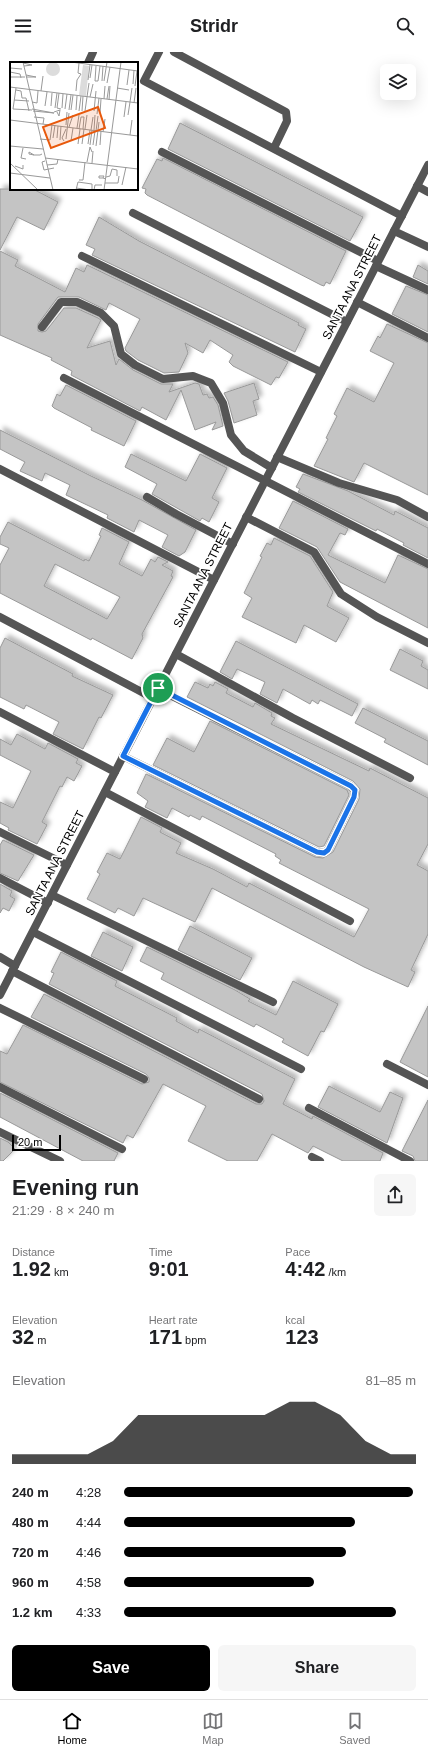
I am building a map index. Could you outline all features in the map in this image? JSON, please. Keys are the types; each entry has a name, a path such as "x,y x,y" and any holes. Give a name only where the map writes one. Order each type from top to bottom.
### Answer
{"street":[{"path":"88,62 93,52"},
{"path":"159,52 144,81 402,216"},
{"path":"174,52 286,112 287,121 274,148"},
{"path":"162,152 428,290"},
{"name":"SANTA ANA STREET","path":"0,995 428,165"},
{"path":"417,186 428,192"},
{"path":"133,212 347,322"},
{"path":"394,231 428,247"},
{"path":"82,256 321,372"},
{"path":"42,327 61,302 77,302 101,314 114,326 121,354 135,365 163,379 193,376 211,383 223,402 231,435 244,451 272,468"},
{"path":"357,302 428,338"},
{"path":"64,378 428,564"},
{"path":"277,457 339,483 396,500 428,518"},
{"path":"0,469 214,580"},
{"path":"147,496 176,514 233,544"},
{"path":"246,517 314,552 341,594 376,617 428,643"},
{"path":"0,617 153,698"},
{"path":"176,654 293,718 410,778"},
{"path":"123,756 317,852 324,853 328,850 354,797 355,790 351,786 158,688"},
{"path":"0,712 115,772"},
{"path":"105,792 350,921"},
{"path":"0,832 67,865"},
{"path":"0,878 50,899 273,1002"},
{"path":"33,932 301,1069"},
{"path":"0,957 14,969 259,1099"},
{"path":"0,1008 144,1079"},
{"path":"387,1064 428,1085"},
{"path":"0,1087 122,1149"},
{"path":"309,1108 410,1161"},
{"path":"0,1132 60,1161"},
{"path":"312,1157 320,1161"}],"building":[{"path":"180,123 363,217 350,241 168,149"},
{"path":"163,158 346,251 330,284 326,282 324,286 321,285 147,195 145,193 146,189 142,188 157,159 162,161"},
{"path":"0,189 35,190 58,202 44,230 17,217 0,250"},
{"path":"99,217 139,241 299,323 298,325 306,329 295,352 92,255 95,249 86,245"},
{"path":"0,251 18,260 15,266 65,292 76,268 84,272 87,265 288,362 279,378 276,377 271,385 233,366 229,362 233,355 210,340 203,353 185,343 188,353 179,372 164,373 138,360 126,351 125,348 140,319 109,303 106,310 79,297 58,297 38,324 38,331 46,331 64,308 76,308 98,318 101,320 87,348 110,341 116,365 119,359 133,370 161,384 173,384 169,392 195,383 199,384 203,395 207,394 209,398 213,397 218,405 223,426 212,430 216,422 195,430 181,390 166,420 142,407 140,411 71,375 72,371 51,360 52,358 0,335"},
{"path":"418,265 428,271 428,284 413,277"},
{"path":"406,286 428,295 428,332 392,314"},
{"path":"387,324 428,343 428,495 364,463 354,482 314,466 328,439 326,438 337,416 334,414 347,388 374,402 394,363 370,351 378,336 380,338"},
{"path":"254,383 259,399 253,401 257,415 234,423 228,401 224,393"},
{"path":"66,385 136,421 124,446 91,430 92,428 52,406 57,394 60,396"},
{"path":"0,430 142,500 196,530 185,552 179,556 162,547 168,535 139,520 134,532 107,518 108,515 66,495 70,485 45,473 42,481 20,471 25,462 0,449"},
{"path":"131,454 186,481 200,454 227,468 212,498 219,502 209,522 202,518 200,521 152,494 157,484 125,467"},
{"path":"303,474 348,491 394,515 395,511 428,528 428,558 377,529 376,531 298,492 300,489 296,487"},
{"path":"293,501 348,529 345,535 340,533 328,555 385,583 398,555 428,569 428,628 340,582 317,547 279,528"},
{"path":"8,522 84,561 85,559 89,561 101,536 99,535 102,528 129,542 119,564 142,576 151,559 155,562 158,557 168,562 162,565 173,571 171,576 173,577 142,634 143,638 132,659 92,638 91,640 0,593 0,565 9,548 0,544 0,537","holes":["55,564 120,597 107,619 44,586"]},
{"path":"274,538 310,556 333,592 327,606 349,618 336,642 304,625 296,643 242,617 252,598 244,593 262,557 260,556 267,543 271,545"},
{"path":"5,638 73,674 72,676 113,695 101,718 99,717 83,749 53,734 59,722 26,705 24,709 0,697 0,648"},
{"path":"236,641 358,704 352,716 320,700 318,704 312,700 310,704 283,689 277,703 260,694 265,682 237,669 232,679 220,672"},
{"path":"400,649 423,661 421,666 428,670 428,689 390,670"},
{"path":"195,682 208,688 210,684 213,686 215,682 228,689 226,693 253,707 255,703 272,713 271,716 275,718 271,724 369,771 370,768 428,798 428,844 417,865 428,871 428,934 411,970 415,972 408,987 364,967 212,888 195,922 143,898 134,916 118,908 115,913 87,899 100,874 97,872 107,853 120,859 141,817 162,828 160,832 181,843 176,853 213,869 247,887 249,883 354,937 369,909 279,863 281,860 275,856 276,854 202,816 200,820 190,815 189,817 172,808 167,818 145,807 148,801 137,793 146,774 315,857 323,858 333,852 359,799 360,789 353,781 187,697"},
{"path":"363,708 428,741 428,765 384,742 386,739 355,723"},
{"path":"210,721 347,790 349,795 324,846 319,847 153,765 167,738 194,752"},
{"path":"17,734 45,749 48,743 78,759 76,763 82,766 74,781 67,777 62,787 60,786 42,822 47,825 37,844 8,830 9,828 0,823 0,802 13,808 31,771 0,755 0,739 11,745"},
{"path":"3,840 34,855 18,881 0,873 0,845"},
{"path":"0,884 12,891 10,896 15,899 9,911 3,908 0,913"},
{"path":"190,926 252,958 240,980 178,950"},
{"path":"103,932 133,947 122,971 91,956"},
{"path":"147,947 235,990 250,999 248,1001 276,1015 293,981 338,1004 324,1032 321,1031 308,1056 282,1042 284,1039 256,1024 254,1027 161,979 164,973 140,961"},
{"path":"61,952 117,981 115,986 177,1018 176,1021 198,1033 199,1029 295,1079 283,1104 312,1119 313,1116 383,1153 380,1161 343,1161 313,1146 308,1153 272,1134 257,1161 228,1161 188,1141 206,1106 163,1084 133,1138 127,1135 123,1143 0,1082 0,1051 7,1054 23,1025 142,1084 149,1082 149,1078 146,1074 31,1017 44,994 256,1104 262,1104 264,1101 262,1094 49,984 54,973 51,972"},
{"path":"428,1006 428,1077 400,1062"},
{"path":"329,1086 380,1112 390,1092 403,1098 387,1143 318,1107"},
{"path":"0,1093 118,1153 114,1161 83,1161 0,1117"},
{"path":"428,1100 428,1161 415,1161 413,1156 402,1151"},
{"path":"0,1138 8,1142 15,1149 3,1161 0,1161"}],"route":[{"path":"158,688 351,786 355,790 354,797 328,850 324,853 317,852 123,756 158,688"}]}
